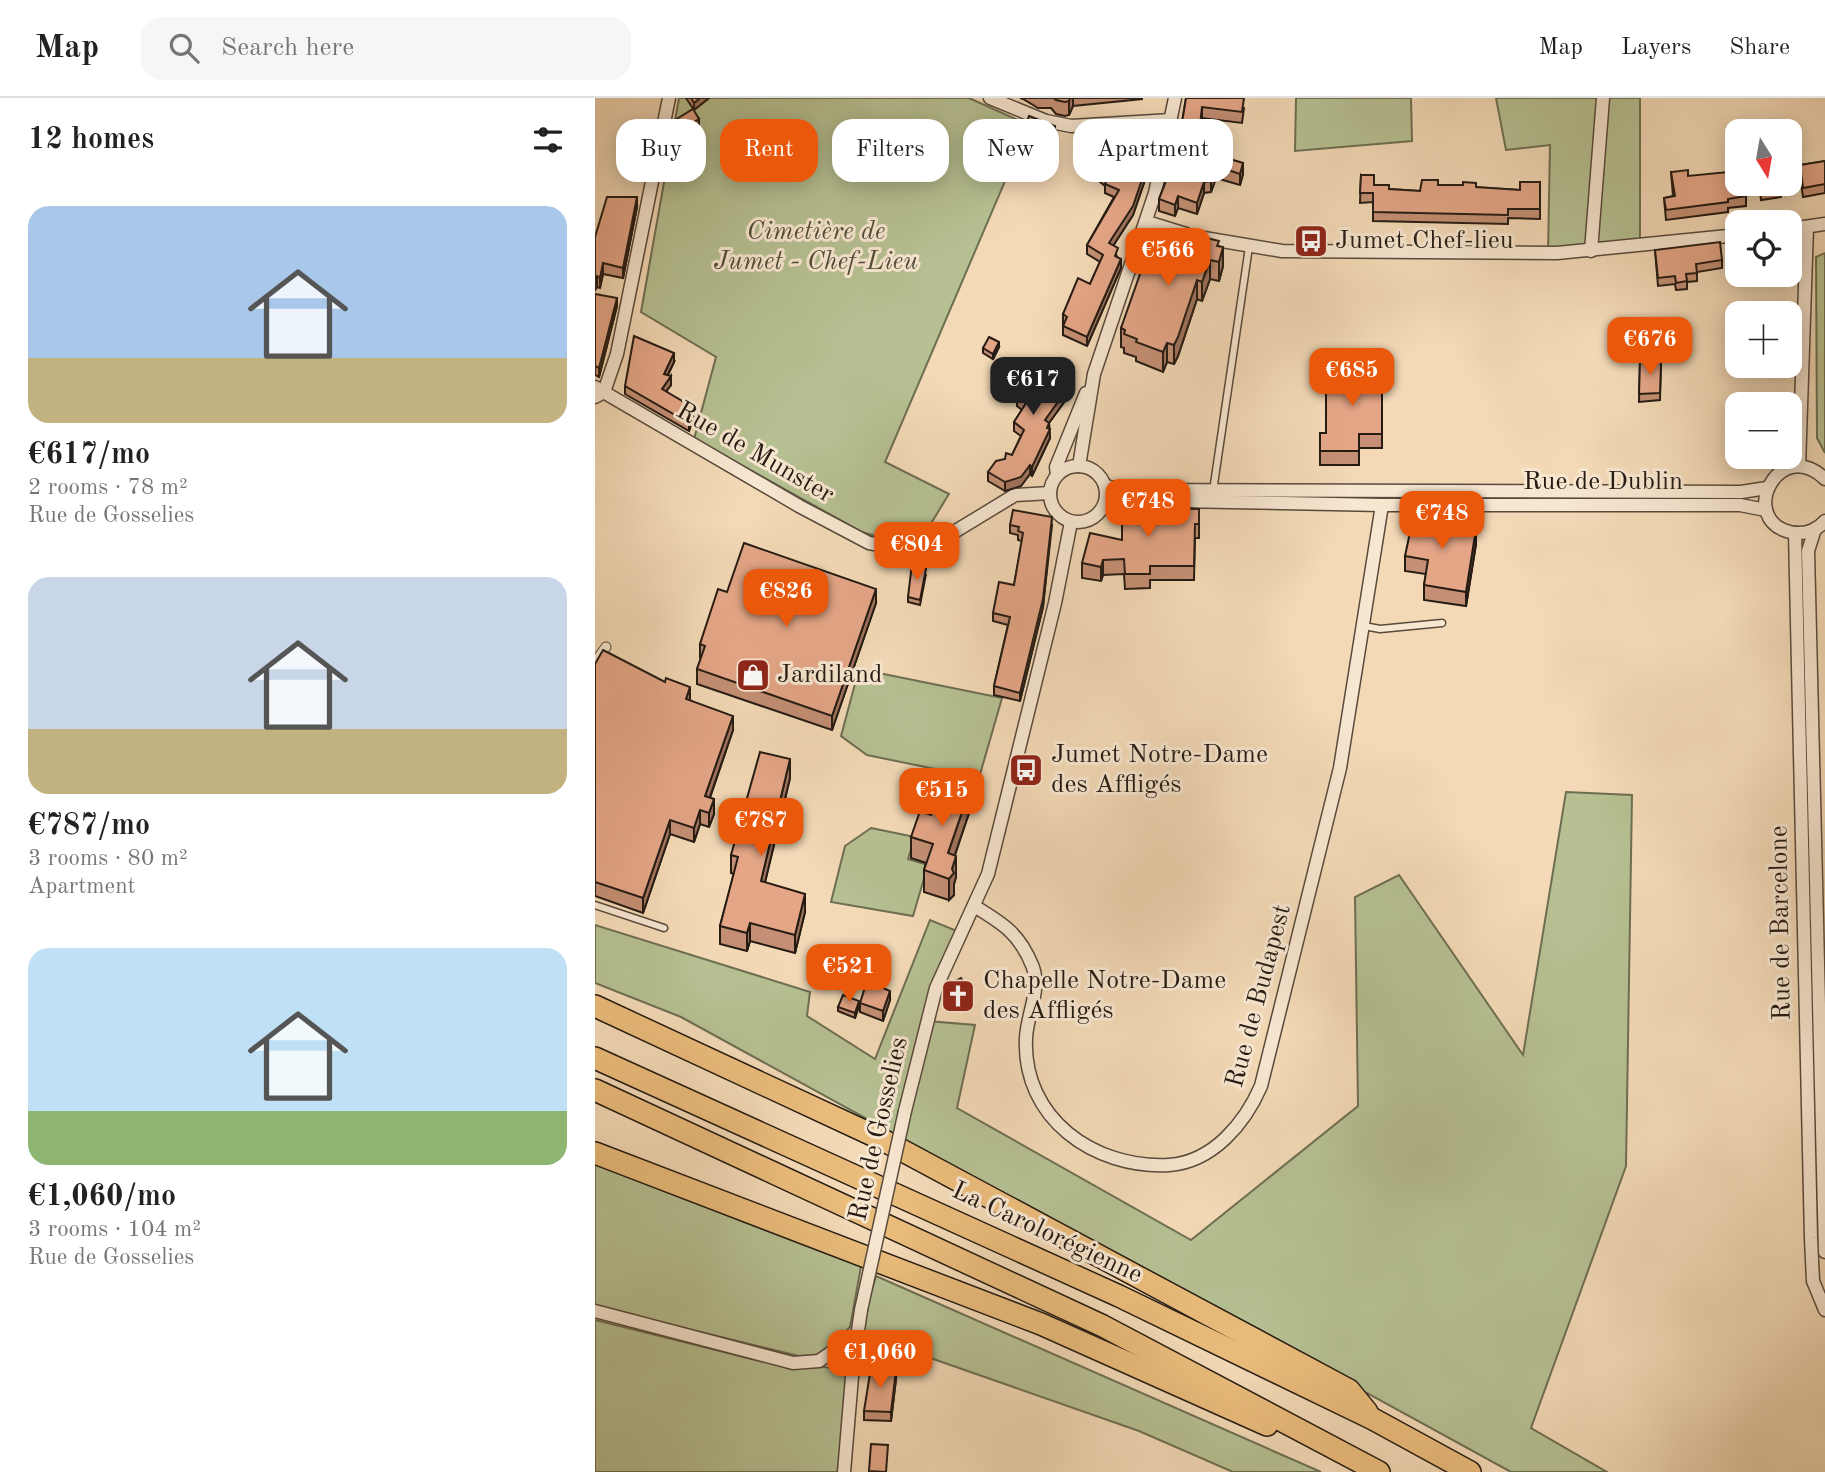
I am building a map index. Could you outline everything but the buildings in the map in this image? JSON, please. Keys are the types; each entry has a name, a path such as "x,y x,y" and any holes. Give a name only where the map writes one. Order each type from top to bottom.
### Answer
{"highway":[{"path":"595,1006 674,1040 902,1150 1349,1390 1373,1419"},
{"name":"La Carolorégienne","path":"595,1058 1119,1296 1373,1419 1470,1472"},
{"path":"595,1090 1091,1320 1379,1472"},
{"path":"595,1153 1041,1324 1265,1425 1303,1431"}],"street":[{"path":"598,392 634,275 669,98"},
{"path":"990,98 1046,121 1073,127"},
{"path":"1171,119 1175,98"},
{"path":"1591,251 1603,98"},
{"path":"1058,475 1056,467 1094,374 1147,222 1158,182"},
{"path":"1147,222 1195,237 1249,247 1407,254 1591,251 1725,236"},
{"path":"1802,228 1825,224"},
{"path":"1801,392 1807,227"},
{"path":"1079,466 1094,374"},
{"name":"Rue de Munster","path":"598,392 799,506 869,542 907,550 931,546 1015,495 1050,492"},
{"path":"1079,466 1096,472 1105,486 1105,504 1095,517 1086,522 1072,522 1053,508 1050,492 1058,475 1069,467 1079,466"},
{"path":"1802,467 1825,479"},
{"path":"1789,469 1779,472 1767,488 1766,510 1777,526 1795,533 1820,525"},
{"name":"Rue de Dublin","path":"1105,486 1125,490 1213,491 1741,492 1767,488"},
{"name":"Rue de Dublin","path":"1105,504 1124,499 1382,505 1740,505 1766,510"},
{"name":"Rue de Budapest","path":"974,906 1011,929 1033,966 1036,985 1028,1018 1026,1063 1040,1101 1055,1123 1078,1142 1108,1158 1140,1165 1173,1165 1205,1154 1232,1133 1250,1113 1261,1086 1331,812 1382,505"},
{"name":"Rue de Gosselies","path":"844,1472 853,1365 861,1310 905,1111 936,988 991,863 1055,603 1072,522"},
{"name":"Rue de Barcelone","path":"1820,525 1808,551 1825,1252"},
{"name":"Rue de Barcelone","path":"1795,533 1811,1238 1813,1281 1825,1310"},
{"path":"595,662 606,647"},
{"path":"595,1311 793,1363 819,1361 859,1333"}],"lane":[{"path":"1213,491 1249,247"},
{"path":"1362,625 1380,629 1441,624"},
{"path":"595,905 664,928"}],"green space":[{"name":"Cimetière de Jumet - Chef-Lieu","path":"679,98 969,98 1016,119 963,119 963,182 1005,182 885,462 949,494 916,548 862,532 694,439 716,357 641,312 664,182 706,182 706,119 675,119"},
{"path":"1296,98 1411,98 1412,141 1295,151"},
{"path":"1496,98 1640,98 1640,246 1548,253 1550,145 1506,150"},
{"path":"1825,253 1825,453 1817,438 1816,257"},
{"path":"859,669 1002,698 979,778 867,755 841,736"},
{"path":"1566,792 1632,795 1626,1166 1531,1428 1607,1472 1511,1472 681,1017 595,983 595,925 810,992 807,1016 875,1059 930,920 962,933 928,1021 975,1025 957,1108 1191,1240 1358,1106 1355,897 1399,875 1523,1055"},
{"path":"871,828 915,837 908,859 928,865 913,916 831,902 845,846"},
{"path":"595,1156 862,1261 850,1327 819,1361 595,1306"},
{"path":"876,1276 1321,1472 1233,1472 1139,1431 859,1333"},
{"path":"595,1320 752,1359 832,1368 855,1340 844,1472 595,1472"}],"place":[{"name":"Jumet Chef-lieu","path":"1311,241"},
{"name":"Jardiland","path":"753,675"},
{"name":"Jumet Notre-Dame des Affligés","path":"1026,770"},
{"name":"Chapelle Notre-Dame des Affligés","path":"958,996"}]}
